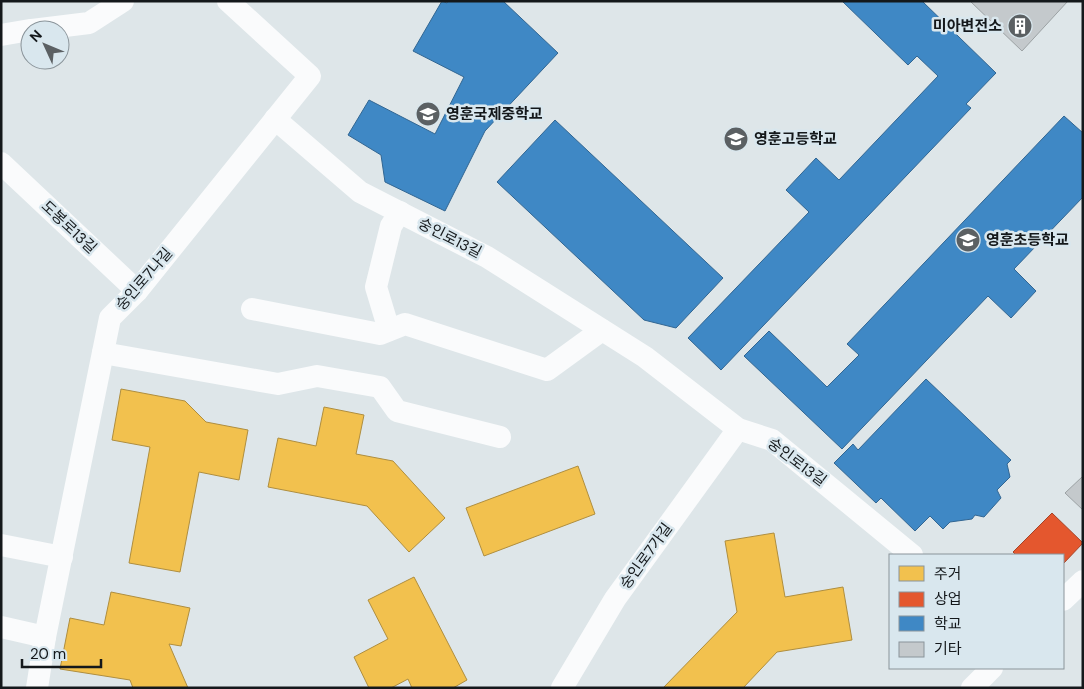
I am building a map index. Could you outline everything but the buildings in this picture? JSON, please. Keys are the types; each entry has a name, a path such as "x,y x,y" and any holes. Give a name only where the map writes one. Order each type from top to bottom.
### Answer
{"street":[{"path":"70,25 89,23 122,1"},
{"name":"숭인로7나길","path":"37,688 44,637 62,558 110,318 136,291 310,76 228,1"},
{"path":"1,35 20,32"},
{"name":"숭인로13길","path":"275,118 360,192 487,257 646,357 738,429 772,440 911,554"},
{"name":"도봉로13길","path":"1,163 136,291"},
{"name":"숭인로13길","path":"389,330 376,287 391,226 400,212"},
{"path":"252,309 380,334 405,324 547,370 602,330"},
{"path":"103,353 278,384 317,376 380,387 397,411 500,437"},
{"name":"숭인로7가길","path":"562,688 615,599 738,429"},
{"path":"1,545 62,558"},
{"path":"1064,599 1083,581"},
{"path":"1,627 44,637"},
{"path":"972,688 991,669"}],"place":[{"name":"미아변전소","path":"1020,26"},
{"name":"영훈국제중학교","path":"428,114"},
{"name":"영훈고등학교","path":"736,139"},
{"name":"영훈초등학교","path":"968,240"}]}
